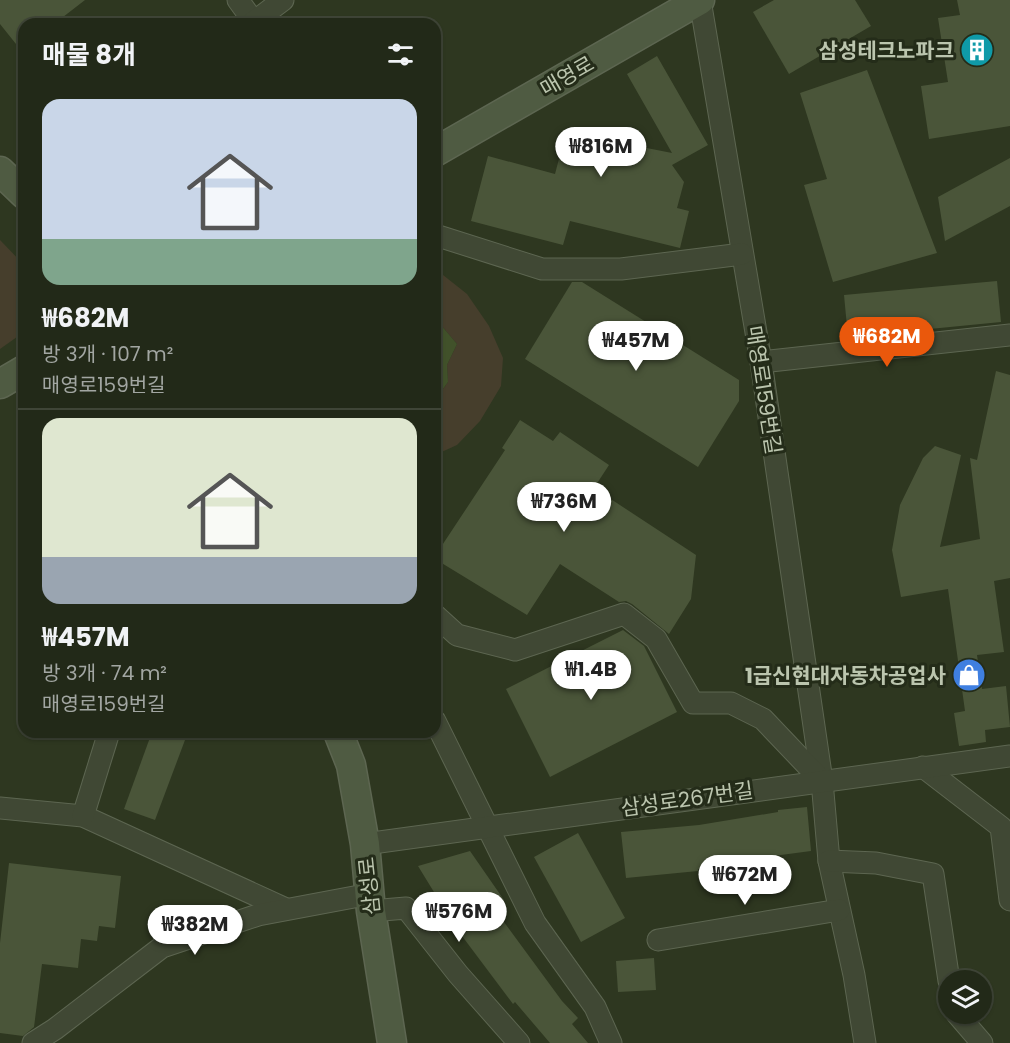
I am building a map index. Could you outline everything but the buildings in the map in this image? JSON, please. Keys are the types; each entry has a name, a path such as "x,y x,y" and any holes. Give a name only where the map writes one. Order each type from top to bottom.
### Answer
{"street":[{"path":"238,0 249,18"},
{"path":"259,18 283,0"},
{"name":"매영로","path":"441,149 700,0"},
{"name":"매영로159번길","path":"700,0 761,362 822,781 829,861 854,975 865,1043"},
{"path":"0,171 18,188"},
{"path":"441,236 542,269 621,269 742,254"},
{"path":"761,362 1010,335"},
{"path":"0,384 18,374"},
{"path":"441,620 457,635 515,650 624,614 656,639 693,703 731,703 763,719 822,781"},
{"path":"441,733 535,923 595,1007 611,1043"},
{"path":"83,816 107,738"},
{"name":"삼성로","path":"340,738 351,765 365,844 371,903 392,1043"},
{"name":"삼성로267번길","path":"365,844 1010,756"},
{"path":"922,767 1001,827 1010,900"},
{"path":"0,808 83,816 286,909"},
{"path":"829,861 876,863 933,874 948,970"},
{"path":"33,1043 55,1029 162,947 248,917 286,909 371,903 406,908 458,974 519,1043"},
{"path":"658,940 839,910"},
{"path":"966,1024 982,1043"}],"shaded area":[{"path":"0,240 18,259 18,336 0,349"},
{"path":"441,274 467,294 489,326 503,358 501,386 480,421 457,445 441,452 441,392 448,382 447,365 457,344 441,325"},
{"path":"441,325 457,344 447,365 448,382 441,392"}],"place":[{"name":"삼성테크노파크","path":"977,50"},
{"name":"1급신현대자동차공업사","path":"969,675"}]}
